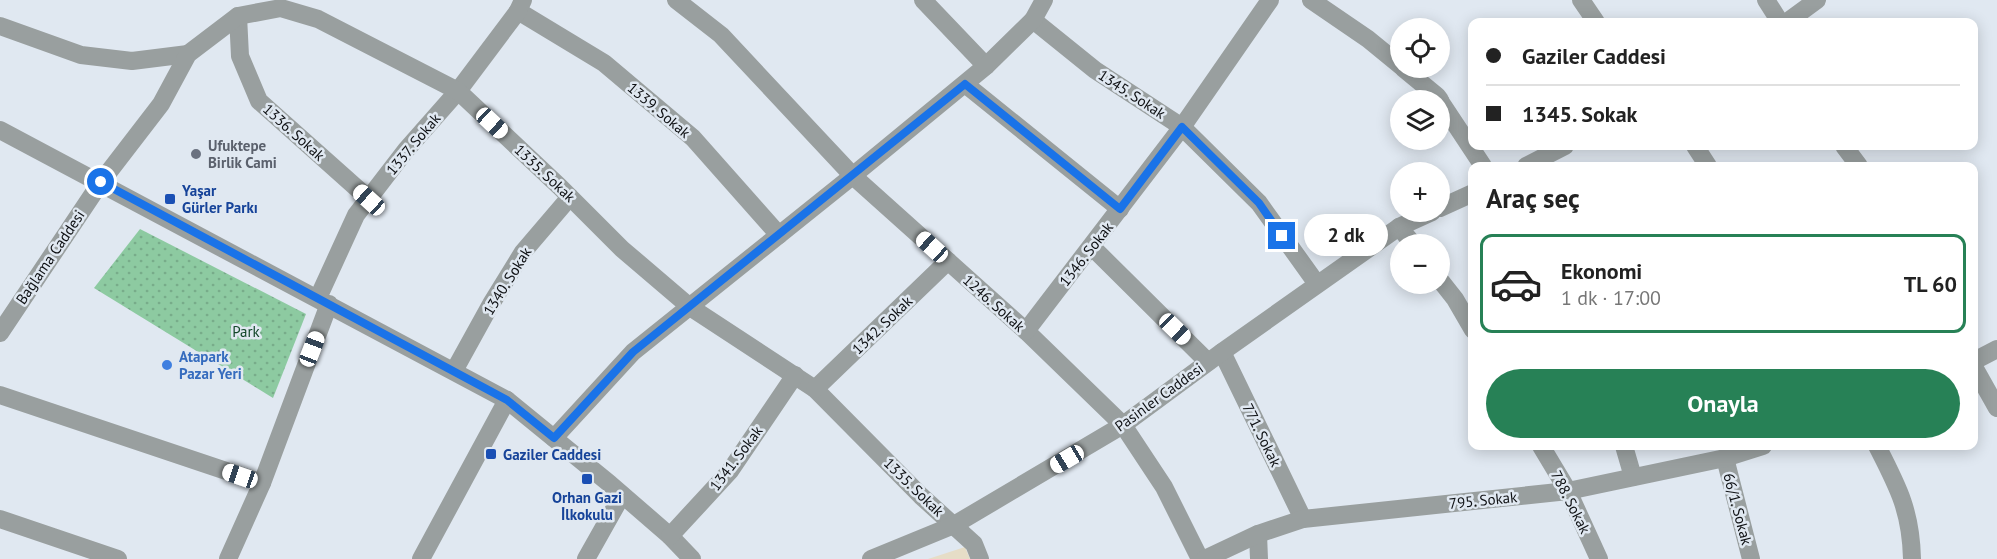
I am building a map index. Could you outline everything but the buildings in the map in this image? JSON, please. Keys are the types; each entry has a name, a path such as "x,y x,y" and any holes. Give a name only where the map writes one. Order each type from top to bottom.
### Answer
{"street":[{"name":"1246. Sokak","path":"676,0 722,35 853,176 1026,331 1123,425 1164,487 1200,559"},
{"path":"923,0 986,66"},
{"path":"554,438 633,352 965,84 1033,20 1044,0"},
{"name":"1346. Sokak","path":"1026,331 1182,127 1270,0"},
{"path":"1311,0 1390,57"},
{"path":"1581,0 1593,18"},
{"path":"1766,0 1777,18"},
{"path":"1792,18 1817,0"},
{"name":"1337. Sokak","path":"228,559 262,483 323,301 356,215 406,150 458,91 521,5"},
{"name":"1339. Sokak","path":"521,5 604,63 693,138 779,235"},
{"name":"1335. Sokak","path":"101,182 160,104 188,54 238,15 281,8 318,19 458,91 622,249 690,306 815,388 921,495 974,544 980,559"},
{"name":"1336. Sokak","path":"238,15 240,56 259,100 369,200"},
{"name":"1345. Sokak","path":"1033,20 1095,70 1182,127 1259,203 1317,284"},
{"path":"0,26 81,54 132,61 188,54"},
{"path":"1415,78 1430,90"},
{"path":"965,84 1120,209"},
{"path":"1450,116 1468,143"},
{"path":"0,130 507,400 670,536 692,559"},
{"path":"1534,162 1557,150"},
{"name":"Bağlama Caddesi","path":"0,333 101,182"},
{"path":"1450,203 1468,195"},
{"name":"1340. Sokak","path":"454,371 523,252 570,197"},
{"name":"Pasinler Caddesi","path":"872,559 954,525 1123,425 1317,284 1399,226 1408,222"},
{"path":"1399,226 1405,234"},
{"name":"771. Sokak","path":"1092,247 1215,357 1303,519"},
{"name":"1342. Sokak","path":"815,388 948,261"},
{"path":"1450,293 1468,321"},
{"path":"1978,359 1997,349"},
{"path":"1978,373 1997,408"},
{"name":"1341. Sokak","path":"670,536 730,471 795,375"},
{"path":"0,395 262,483"},
{"path":"421,559 507,400"},
{"name":"788. Sokak","path":"1543,450 1568,490 1599,559"},
{"path":"1625,450 1633,477"},
{"name":"795. Sokak","path":"1205,559 1258,534 1303,519 1568,490 1725,458 1750,450"},
{"path":"1878,450 1900,492 1907,513 1912,559"},
{"name":"66/1. Sokak","path":"1725,458 1752,559"},
{"path":"586,559 622,495"},
{"path":"0,519 98,556 118,559"},
{"path":"1258,534 1259,559"}],"shaded area":[{"path":"965,547 970,559 928,559"}],"green space":[{"name":"Park","path":"140,229 306,314 273,398 94,288"}],"place":[{"name":"Ufuktepe Birlik Cami","path":"196,154"},
{"name":"Yaşar Gürler Parkı","path":"170,199"},
{"name":"Atapark Pazar Yeri","path":"167,365"},
{"name":"Gaziler Caddesi","path":"491,454"},
{"name":"Orhan Gazi İlkokulu","path":"587,479"}],"route":[{"path":"101,182 507,400 554,438 633,352 965,84 1120,209 1182,127 1259,203 1282,236"}]}
